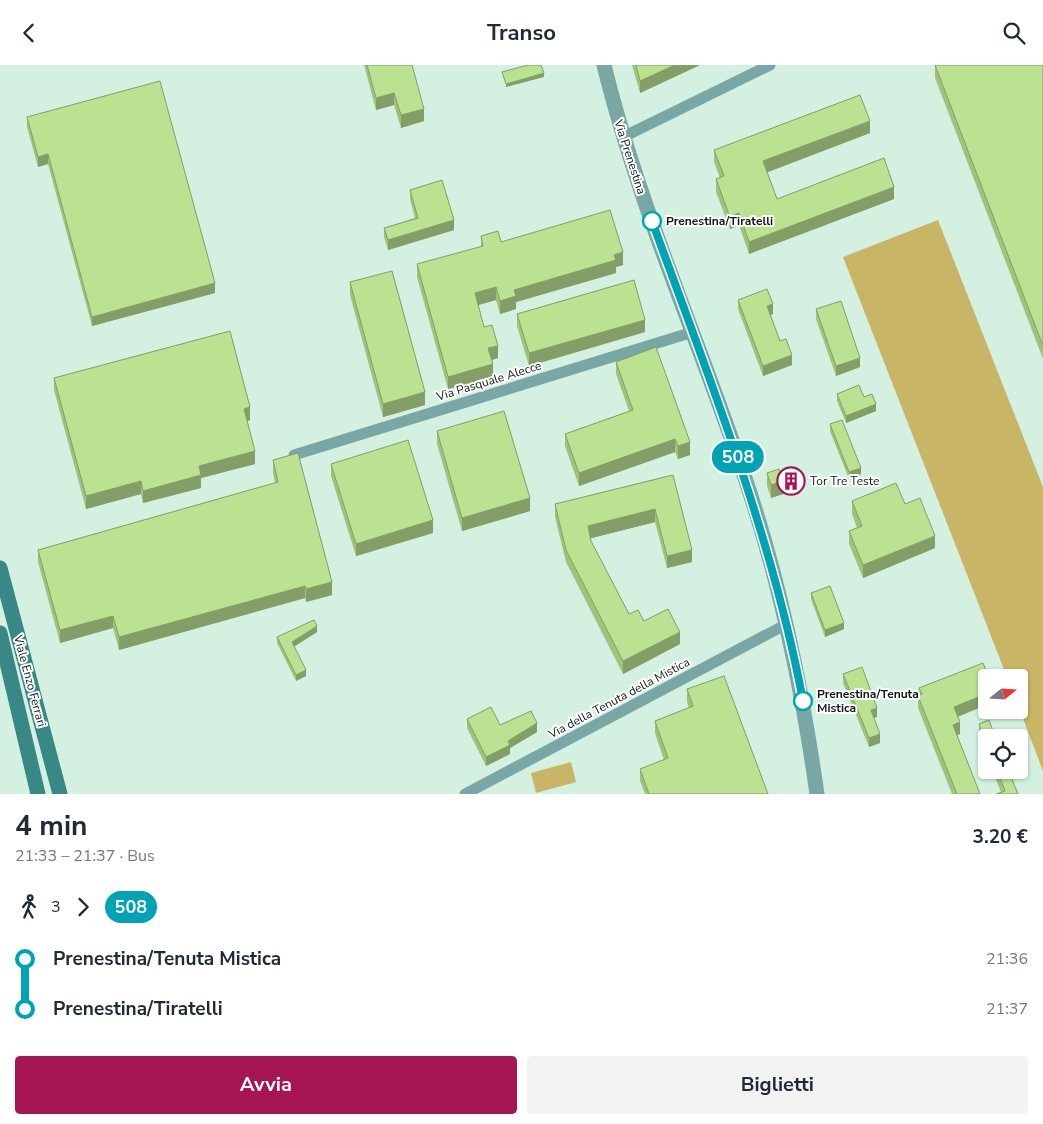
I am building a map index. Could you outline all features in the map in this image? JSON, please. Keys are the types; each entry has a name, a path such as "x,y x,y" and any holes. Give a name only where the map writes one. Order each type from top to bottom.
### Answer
{"main road":[{"name":"Viale Enzo Ferrari","path":"0,567 60,794"},
{"name":"Viale Enzo Ferrari","path":"0,633 38,794"}],"street":[{"name":"Via Prenestina","path":"604,65 623,137 746,481 799,682 817,794"},
{"path":"623,137 770,65"},
{"name":"Via Pasquale Alecce","path":"294,455 692,332"},
{"name":"Via della Tenuta della Mistica","path":"465,794 785,625"}],"shaded area":[{"path":"938,220 1043,487 1043,771 1023,719 1028,719 1028,669 1004,669 843,257"},
{"path":"571,762 576,782 536,793 531,773"}],"building":[{"path":"367,65 412,65 424,109 401,115 394,93 376,98"},
{"path":"528,65 541,65 544,73 506,84 502,72"},
{"path":"636,65 675,65 640,81"},
{"path":"935,65 1043,65 1043,346"},
{"path":"160,81 215,283 92,317 48,154 38,157 27,117"},
{"path":"860,95 870,121 763,161 777,199 884,158 894,187 749,242 739,213 730,217 716,179 724,176 714,150"},
{"path":"442,180 454,220 388,240 384,228 418,218 410,190"},
{"path":"610,210 623,252 614,255 616,260 514,290 516,296 500,301 496,287 475,293 484,327 492,325 498,346 488,348 493,364 448,377 417,264 483,246 481,236 498,231 501,242"},
{"path":"392,271 425,392 383,404 350,282"},
{"path":"634,280 645,320 529,353 517,314"},
{"path":"767,289 773,304 767,306 780,341 786,339 792,355 763,366 738,300"},
{"path":"841,301 860,358 836,366 816,309"},
{"path":"230,331 250,407 244,409 255,451 199,466 201,475 143,491 141,481 86,496 54,378"},
{"path":"656,347 690,442 678,446 675,439 579,473 565,434 633,410 616,362"},
{"path":"859,385 864,397 872,394 876,404 846,416 837,394"},
{"path":"504,411 530,498 462,518 437,431"},
{"path":"842,420 861,468 849,472 830,424"},
{"path":"408,440 433,520 356,544 331,464"},
{"path":"298,453 332,582 306,589 305,586 119,637 113,616 60,630 38,550 278,482 273,460"},
{"path":"779,469 783,481 771,485 767,473"},
{"path":"673,475 692,550 667,556 655,509 588,526 591,541 629,614 638,610 644,621 668,609 680,632 623,661 566,550 555,504"},
{"path":"896,483 905,504 920,498 935,536 863,565 849,531 862,526 852,501"},
{"path":"830,586 844,623 825,630 811,593"},
{"path":"314,620 317,626 292,642 306,670 296,675 277,637"},
{"path":"983,663 986,669 978,669 978,697 954,707 960,722 953,725 980,794 957,794 918,696 922,694 919,688"},
{"path":"862,667 877,708 871,710 880,734 869,738 843,674"},
{"path":"724,676 768,794 649,794 640,769 668,758 655,721 693,706 687,689"},
{"path":"491,707 500,725 531,711 537,723 508,741 510,745 486,757 467,719"},
{"path":"989,720 992,729 981,729 979,724"},
{"path":"1000,779 1012,779 1018,794 996,794 1005,791"}],"bus line":[{"name":"508","path":"652,221 746,481 776,589 803,701"}],"place":[{"name":"Prenestina/Tiratelli","path":"652,221"},
{"name":"Tor Tre Teste","path":"791,481"},
{"name":"Prenestina/Tenuta Mistica","path":"803,701"}]}
